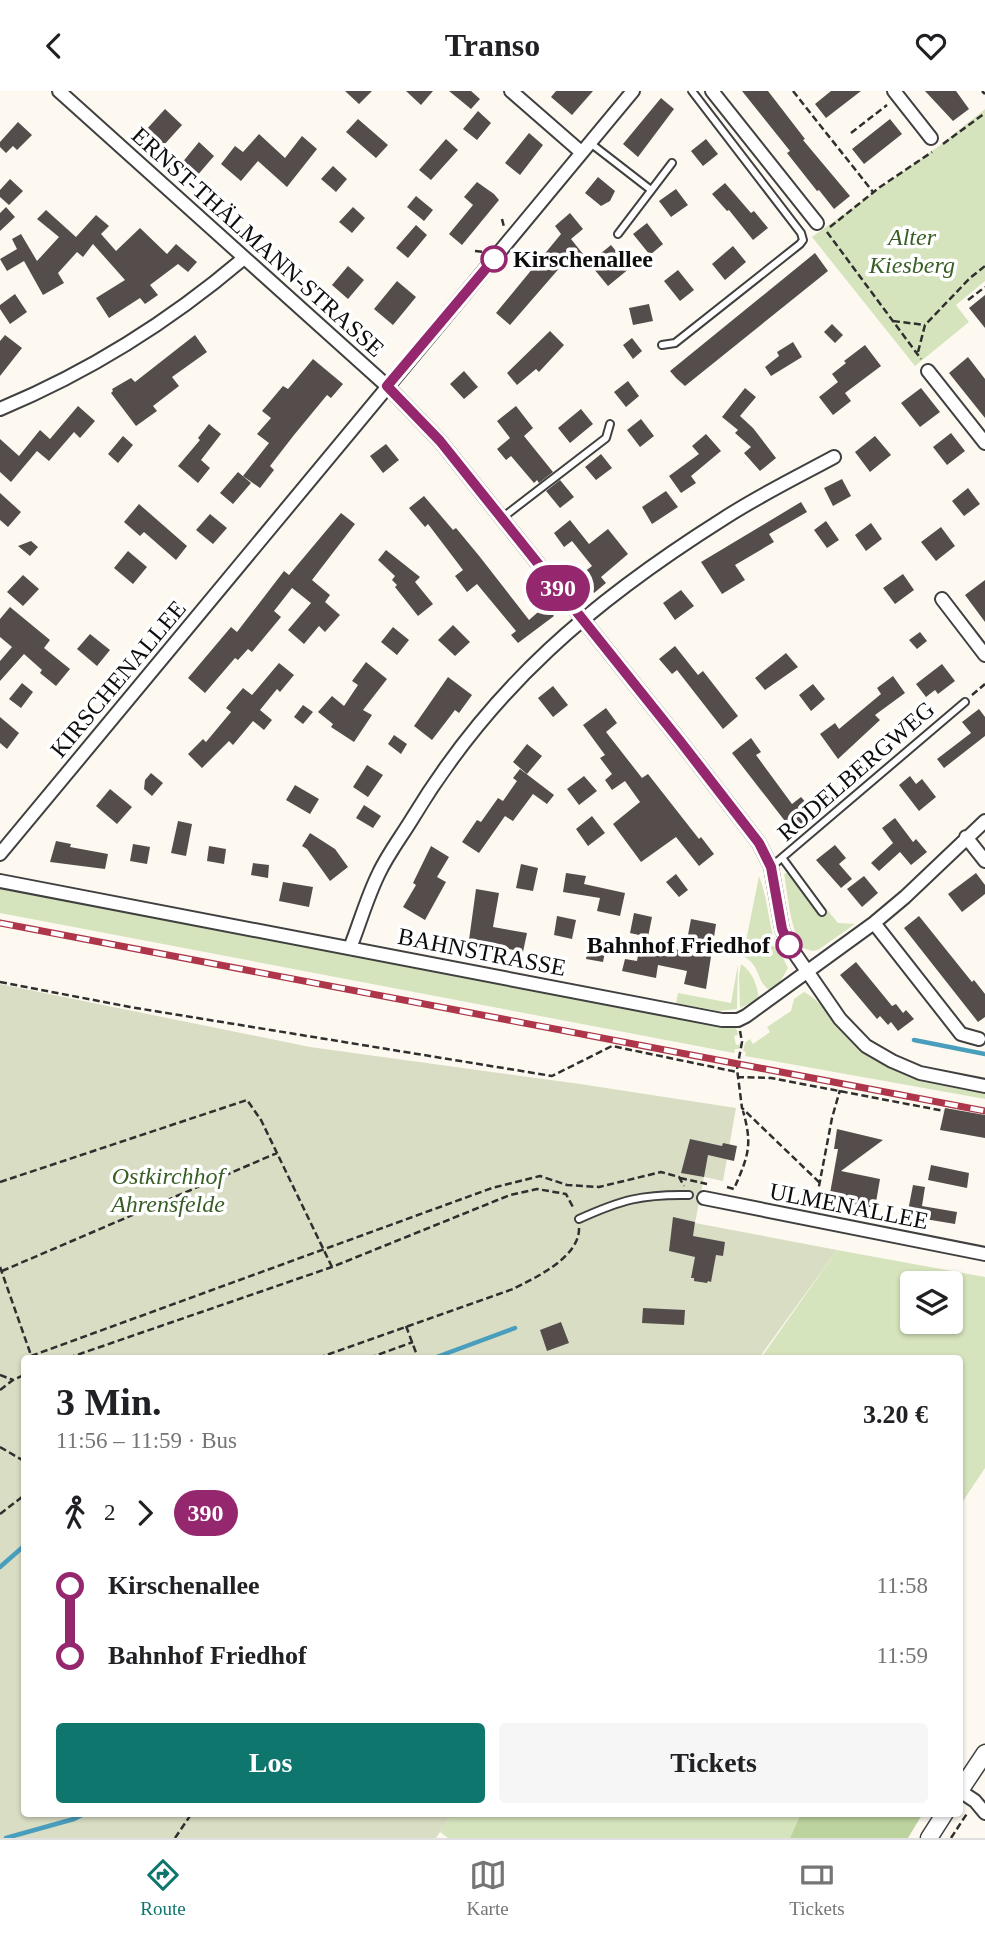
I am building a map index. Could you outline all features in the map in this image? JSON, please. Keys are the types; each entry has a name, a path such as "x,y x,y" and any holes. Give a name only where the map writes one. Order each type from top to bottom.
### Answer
{"street":[{"name":"ERNST-THÄLMANN-STRASSE","path":"59,91 387,386 440,441 754,836 771,867 782,929 807,972"},
{"path":"511,91 585,147"},
{"name":"KIRSCHENALLEE","path":"0,854 633,91"},
{"path":"712,91 817,223"},
{"path":"896,94 931,138"},
{"path":"0,409 34,395 150,331 243,259"},
{"path":"928,371 985,443"},
{"path":"350,948 379,874 421,803 463,741 531,665 616,592 723,518 834,457"},
{"path":"942,599 985,655"},
{"name":"BAHNSTRASSE","path":"0,881 722,1020 738,1020 874,923 985,821"},
{"path":"966,837 985,861"},
{"path":"874,923 961,1034 979,1039"},
{"path":"807,972 840,1019 866,1046 920,1073 985,1086"},
{"name":"ULMENALLEE","path":"704,1198 985,1254"},
{"path":"963,1787 985,1753"},
{"path":"963,1794 975,1801 985,1813"},
{"path":"929,1838 942,1817"}],"lane":[{"path":"662,345 675,342 803,240 801,233 692,91"},
{"path":"585,147 651,190"},
{"path":"618,234 672,163"},
{"path":"502,519 606,438 610,424"},
{"name":"RODELBERGWEG","path":"771,867 965,702"},
{"path":"783,859 822,912"},
{"path":"579,1219 620,1201 657,1194 689,1195"}],"path":[{"path":"793,91 873,193"},
{"path":"852,134 896,94"},
{"path":"880,187 826,231 928,371"},
{"path":"918,354 925,325 985,266"},
{"path":"968,300 985,287"},
{"path":"893,321 925,325"},
{"path":"965,702 985,684"},
{"path":"0,982 130,1007 552,1076 612,1046 737,1072"},
{"path":"734,1189 747,1156 749,1134 737,1077 743,1042"},
{"path":"737,1077 771,1078 944,1111"},
{"path":"813,1220 840,1090"},
{"path":"0,1182 247,1100 261,1120 332,1267"},
{"path":"742,1108 820,1183"},
{"path":"31,1355 1,1269 277,1153"},
{"path":"37,1355 492,1188 540,1176 567,1185 599,1187 661,1172 691,1181"},
{"path":"679,1177 689,1195"},
{"path":"77,1355 332,1267 510,1195 537,1189 566,1195 579,1219 579,1234 568,1255 538,1276 513,1289 326,1355"},
{"path":"406,1326 417,1355"},
{"path":"377,1355 413,1342"},
{"path":"0,1375 13,1380"},
{"path":"0,1390 21,1376"},
{"path":"0,1449 21,1460"},
{"path":"0,1514 21,1498"},
{"path":"175,1838 189,1817"}],"green space":[{"name":"Alter Kiesberg","path":"985,109 985,281 956,305 969,322 915,366 812,237 939,146"},
{"path":"784,874 792,875 821,916 826,913 824,906 838,923 855,924 818,950 803,948 790,912"},
{"path":"759,876 774,939 771,941 774,947 777,946 788,968 780,982 769,990 753,964 743,956"},
{"path":"0,888 736,1027 738,1035 734,1036 736,1045 740,1044 739,1049 735,1049 734,1053 0,913"},
{"path":"738,964 737,1009 719,1011 676,1003 678,993 731,1003"},
{"path":"741,964 754,979 759,999 740,1008 739,975"},
{"name":"Ostkirchhof Ahrensfelde","path":"0,984 310,1047 736,1108 723,1181 704,1177 695,1223 837,1250 761,1355 21,1355 21,1817 450,1817 436,1838 0,1838"},
{"path":"804,992 818,1002 853,1043 882,1064 932,1081 985,1091 985,1099 745,1056 745,1043 750,1039 753,1044 770,1032 767,1027 791,1011 794,999"},
{"path":"837,1250 952,1271 900,1271 900,1334 963,1334 963,1273 985,1277 985,1468 963,1501 963,1355 763,1355"},
{"path":"450,1817 799,1817 790,1838 448,1838 440,1832"},
{"path":"799,1817 921,1817 908,1838 790,1838"}],"building":[{"path":"345,91 372,91 359,104"},
{"path":"406,91 433,91 421,105"},
{"path":"449,91 471,91 480,99 471,109"},
{"path":"556,91 593,91 572,115 551,97"},
{"path":"742,91 768,91 805,139 803,140 850,196 834,209 787,153 790,151"},
{"path":"831,91 861,91 826,118 815,104"},
{"path":"925,91 956,91 969,109 953,121"},
{"path":"661,98 674,109 638,157 623,144"},
{"path":"165,109 182,125 163,146 146,130"},
{"path":"478,111 491,123 477,140 463,129"},
{"path":"358,119 388,145 376,158 346,132"},
{"path":"890,119 902,134 864,164 852,149"},
{"path":"18,122 32,135 17,150 13,146 6,153 0,147 0,142"},
{"path":"529,133 543,145 520,175 505,163"},
{"path":"259,134 285,158 302,136 317,149 287,187 258,161 241,181 221,164 235,146 243,152"},
{"path":"446,139 458,150 431,180 419,170"},
{"path":"706,139 718,154 703,166 691,151"},
{"path":"199,142 214,156 196,177 181,164"},
{"path":"333,166 347,179 336,192 321,179"},
{"path":"598,177 615,191 610,201 601,206 585,193"},
{"path":"10,179 23,191 9,205 0,197 0,190"},
{"path":"477,182 499,200 462,245 449,234 473,205 464,197"},
{"path":"725,183 768,228 753,240 712,194"},
{"path":"676,189 688,205 671,217 659,201"},
{"path":"416,196 433,210 424,221 407,207"},
{"path":"6,207 15,217 0,231 0,213"},
{"path":"353,207 365,218 352,233 339,222"},
{"path":"46,210 76,237 96,215 109,226 101,234 116,251 140,228 167,254 176,244 197,262 188,272 178,264 150,285 158,295 145,304 140,298 109,318 96,298 125,280 93,244 83,257 77,252 58,273 64,283 43,295 24,261 7,271 0,259 17,249 12,239 21,234 37,261 59,237 37,219"},
{"path":"570,213 583,229 571,239 583,254 574,263 569,257 510,325 496,313 561,234 555,226"},
{"path":"647,223 663,244 650,255 633,234"},
{"path":"416,225 427,235 408,258 396,248"},
{"path":"611,245 630,268 608,286 589,263"},
{"path":"733,246 746,262 725,280 712,264"},
{"path":"815,253 828,271 685,386 670,371"},
{"path":"348,266 364,280 348,299 332,285"},
{"path":"678,270 694,290 680,301 664,281"},
{"path":"397,281 416,297 393,325 374,309"},
{"path":"15,294 27,312 10,324 0,305"},
{"path":"985,295 985,328 969,308"},
{"path":"649,304 653,321 633,325 629,308"},
{"path":"832,324 843,335 835,343 824,332"},
{"path":"550,331 564,345 539,372 536,369 517,385 507,373"},
{"path":"5,335 22,348 0,376 0,341"},
{"path":"195,335 207,352 172,377 179,386 153,406 157,411 136,426 111,393 112,389 131,378 135,382"},
{"path":"632,338 642,351 633,359 623,345"},
{"path":"793,342 802,357 771,376 765,367 779,356 777,352"},
{"path":"865,345 881,366 845,393 851,401 833,415 819,397 838,382 832,374"},
{"path":"968,357 985,379 985,418 949,373"},
{"path":"313,359 343,384 331,398 327,395 294,435 270,466 274,470 260,488 243,476 269,443 257,434 271,418 262,411 283,386 288,389"},
{"path":"464,371 478,387 464,399 450,384"},
{"path":"628,381 639,396 626,407 614,392"},
{"path":"745,388 756,397 740,416 776,458 760,471 744,453 751,447 735,433 738,430 722,417"},
{"path":"921,388 940,412 920,427 901,403"},
{"path":"78,406 95,421 80,438 74,432 49,461 37,451 11,482 0,472 0,439 19,456 40,430 50,439"},
{"path":"516,406 533,428 524,436 553,472 539,483 537,480 534,483 511,456 506,460 497,449 510,438 497,421"},
{"path":"581,409 593,424 570,443 558,428"},
{"path":"641,419 654,436 640,447 627,430"},
{"path":"209,424 221,434 201,460 210,468 198,483 178,466 200,440 198,438"},
{"path":"951,433 965,451 947,465 933,447"},
{"path":"706,434 721,451 691,476 696,483 681,493 669,476 699,454 692,446"},
{"path":"123,436 133,445 118,463 108,454"},
{"path":"875,436 891,455 870,472 855,452"},
{"path":"386,444 399,460 383,473 370,456"},
{"path":"601,454 612,468 596,480 585,467"},
{"path":"238,472 251,483 233,504 220,493"},
{"path":"842,479 851,496 833,506 824,488"},
{"path":"560,480 574,497 560,508 546,491"},
{"path":"968,488 980,504 964,516 952,501"},
{"path":"666,491 678,507 652,524 642,507"},
{"path":"0,493 21,512 8,527 0,520"},
{"path":"424,496 453,530 456,528 529,620 545,606 554,616 518,643 511,635 516,631 477,584 467,592 455,576 463,570 428,524 425,527 409,508"},
{"path":"801,502 807,512 769,534 774,542 735,565 745,580 722,594 701,562"},
{"path":"139,504 187,546 176,560 144,532 140,536 124,522"},
{"path":"341,513 355,524 312,580 330,595 325,602 340,615 325,632 319,626 304,644 288,630 311,603 292,588 274,611 281,617 252,652 248,649 238,660 235,658 205,693 188,678 231,627 237,632 284,571 289,575"},
{"path":"210,514 227,528 213,544 196,530"},
{"path":"570,520 589,544 608,529 628,554 601,577 606,583 594,593 580,575 592,566 572,541 564,547 554,533"},
{"path":"826,521 839,540 827,548 814,530"},
{"path":"871,523 882,539 866,551 855,535"},
{"path":"941,527 955,546 936,561 921,542"},
{"path":"31,541 38,547 30,556 18,546"},
{"path":"386,550 420,577 415,582 433,604 418,616 395,587 397,585 392,580 395,576 378,560"},
{"path":"128,551 147,567 133,584 114,568"},
{"path":"903,574 914,590 895,604 883,588"},
{"path":"23,575 39,589 23,606 7,592"},
{"path":"985,580 985,622 965,595"},
{"path":"681,590 694,606 675,620 663,603"},
{"path":"10,607 50,640 44,648 70,669 56,686 40,673 42,670 24,654 0,681 0,661 12,647 0,637 0,619"},
{"path":"453,625 470,642 455,656 438,640"},
{"path":"393,627 409,640 397,655 381,642"},
{"path":"920,632 927,641 917,649 909,640"},
{"path":"90,634 110,650 97,666 77,649"},
{"path":"675,646 698,675 703,671 738,716 723,729 677,670 672,674 659,659"},
{"path":"786,653 798,667 765,690 755,678"},
{"path":"366,662 387,679 363,710 372,715 354,742 331,727 333,724 318,712 332,696 344,706 358,685 352,681"},
{"path":"279,663 294,675 280,692 277,689 260,710 272,720 264,730 253,721 233,745 229,741 202,768 188,754 203,739 206,742 231,712 226,708 243,688 252,695"},
{"path":"942,664 955,681 938,694 935,690 926,697 916,684"},
{"path":"893,676 905,693 875,715 880,720 838,759 820,734 835,723 839,729 881,694 877,688"},
{"path":"448,677 472,695 459,713 455,710 432,740 414,726"},
{"path":"22,683 33,692 21,708 9,699"},
{"path":"813,684 825,699 811,711 799,695"},
{"path":"553,686 568,705 553,717 538,698"},
{"path":"303,705 313,712 303,724 294,717"},
{"path":"606,708 617,723 606,732 642,778 648,774 714,854 699,866 676,837 641,862 613,824 640,802 625,781 612,790 605,780 612,774 600,758 605,755 583,725"},
{"path":"979,709 985,717 985,736 944,768 937,759 971,733 962,722"},
{"path":"0,717 19,733 7,749 0,743"},
{"path":"394,735 407,744 401,754 388,744"},
{"path":"751,738 761,752 756,755 792,804 801,797 817,815 795,834 732,753"},
{"path":"527,744 542,756 527,774 513,762"},
{"path":"367,765 383,775 368,797 353,787"},
{"path":"520,769 554,795 547,804 533,794 513,821 505,816 479,853 462,842 477,820 481,822 498,798 503,801 517,781 513,778"},
{"path":"151,773 163,783 152,796 144,789 145,780"},
{"path":"584,776 597,791 579,805 567,789"},
{"path":"910,776 916,784 922,779 936,797 919,811 899,785"},
{"path":"295,785 319,799 310,814 286,800"},
{"path":"110,789 132,807 117,824 96,806"},
{"path":"364,805 381,816 373,828 356,818"},
{"path":"592,816 605,833 588,846 576,829"},
{"path":"895,818 913,842 916,839 927,852 911,865 900,852 879,871 871,863 893,843 882,828"},
{"path":"178,821 192,824 186,856 171,853"},
{"path":"310,833 335,849 348,867 330,881 302,846"},
{"path":"56,841 71,844 70,847 108,854 105,869 50,862"},
{"path":"133,844 150,847 147,864 130,861"},
{"path":"835,845 846,858 839,864 852,879 841,888 816,860"},
{"path":"209,846 226,849 224,864 207,861"},
{"path":"431,846 449,857 437,877 446,882 425,920 403,907 416,885 413,883"},
{"path":"253,863 269,865 268,878 251,875"},
{"path":"521,864 538,868 533,891 516,888"},
{"path":"566,873 586,876 584,884 625,893 620,916 597,911 600,898 563,892"},
{"path":"976,873 985,885 985,894 962,912 948,894"},
{"path":"676,874 688,890 679,897 666,882"},
{"path":"864,876 878,893 862,907 847,889"},
{"path":"283,882 313,887 309,907 279,901"},
{"path":"476,889 499,893 493,927 527,933 523,952 469,940"},
{"path":"634,913 652,917 648,937 630,933"},
{"path":"557,916 576,920 572,939 554,935"},
{"path":"919,916 972,982 974,980 985,994 985,1017 978,1022 904,928"},
{"path":"691,919 716,924 706,989 684,984 687,971 658,965 656,978 622,971 625,959 637,961 640,944 685,951"},
{"path":"590,939 607,942 603,962 586,959"},
{"path":"856,962 892,1006 896,1004 903,1013 906,1010 914,1019 898,1031 891,1022 888,1025 880,1016 877,1019 840,975"},
{"path":"945,1108 985,1115 985,1138 940,1130"},
{"path":"837,1129 883,1140 841,1171 880,1179 875,1208 829,1199 838,1149 834,1149"},
{"path":"690,1139 722,1146 723,1143 737,1146 734,1161 708,1155 704,1177 681,1173"},
{"path":"931,1165 969,1173 967,1188 928,1180"},
{"path":"913,1185 925,1187 922,1206 957,1212 955,1224 907,1216"},
{"path":"673,1217 695,1222 693,1236 725,1242 723,1256 716,1255 711,1282 694,1281 694,1278 691,1278 695,1257 669,1251"},
{"path":"643,1308 685,1310 684,1325 642,1323"},
{"path":"561,1322 569,1343 547,1351 540,1330"}],"waterway":[{"path":"914,1040 985,1054"},
{"path":"442,1355 515,1328"},
{"path":"0,1567 21,1549"},
{"path":"6,1838 78,1817"}],"railway":[{"path":"0,923 985,1111"}],"bus line":[{"name":"390","path":"494,259 387,386 440,441 759,843 771,867 782,929 789,945"}],"place":[{"name":"Kirschenallee","path":"494,259"},
{"name":"Bahnhof Friedhof","path":"789,945"}]}
